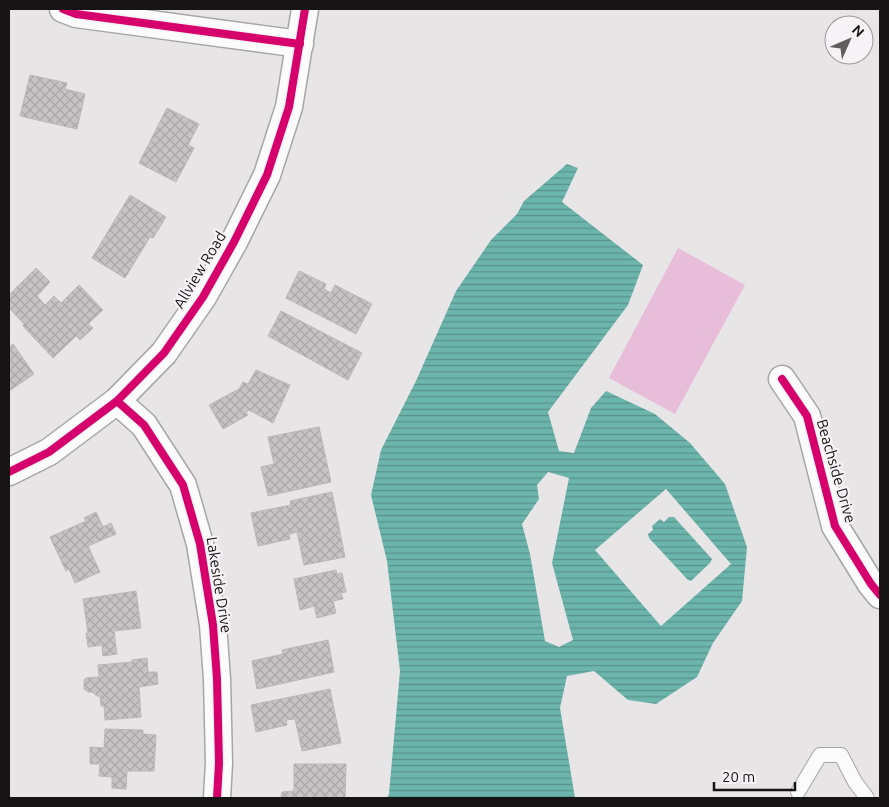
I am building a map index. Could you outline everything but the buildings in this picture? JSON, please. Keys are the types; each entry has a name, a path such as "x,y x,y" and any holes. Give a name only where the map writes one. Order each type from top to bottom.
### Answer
{"street":[{"path":"63,9 76,14 300,44"},
{"name":"Allview Road","path":"9,472 49,452 117,401 164,352 203,297 234,242 267,175 289,107 305,9"},
{"name":"Beachside Drive","path":"782,379 806,416 835,526 871,584 880,595"},
{"name":"Lakeside Drive","path":"117,401 144,424 183,485 200,544 214,625 218,679 219,763 217,798"}],"lane":[{"path":"798,792 820,755 841,755 855,782 867,798"}],"shaded area":[{"path":"567,164 578,168 562,202 643,265 628,305 548,412 559,451 574,453 591,408 606,391 655,414 690,443 725,484 747,547 742,601 713,643 697,677 656,704 628,700 594,671 567,676 560,708 575,798 387,798 389,794 400,671 387,561 371,495 381,450 416,381 456,291 491,240 517,214 524,201","holes":["548,472 569,478 552,563 573,640 559,647 545,641 530,554 522,524 539,499 537,485","666,489 731,564 661,626 595,550"]},
{"path":"678,248 745,285 675,414 609,378"},
{"path":"669,517 674,517 712,559 691,581 649,538 648,534 653,530 652,526 660,519 664,522"}],"cycle path":[{"path":"63,9 76,14 300,44"},
{"path":"9,472 49,452 117,401 164,353 203,297 234,242 267,175 289,107 305,9"},
{"path":"782,379 807,416 835,526 871,584 880,595"},
{"path":"117,401 144,425 183,485 200,544 213,625 217,679 219,763 217,798"}]}
